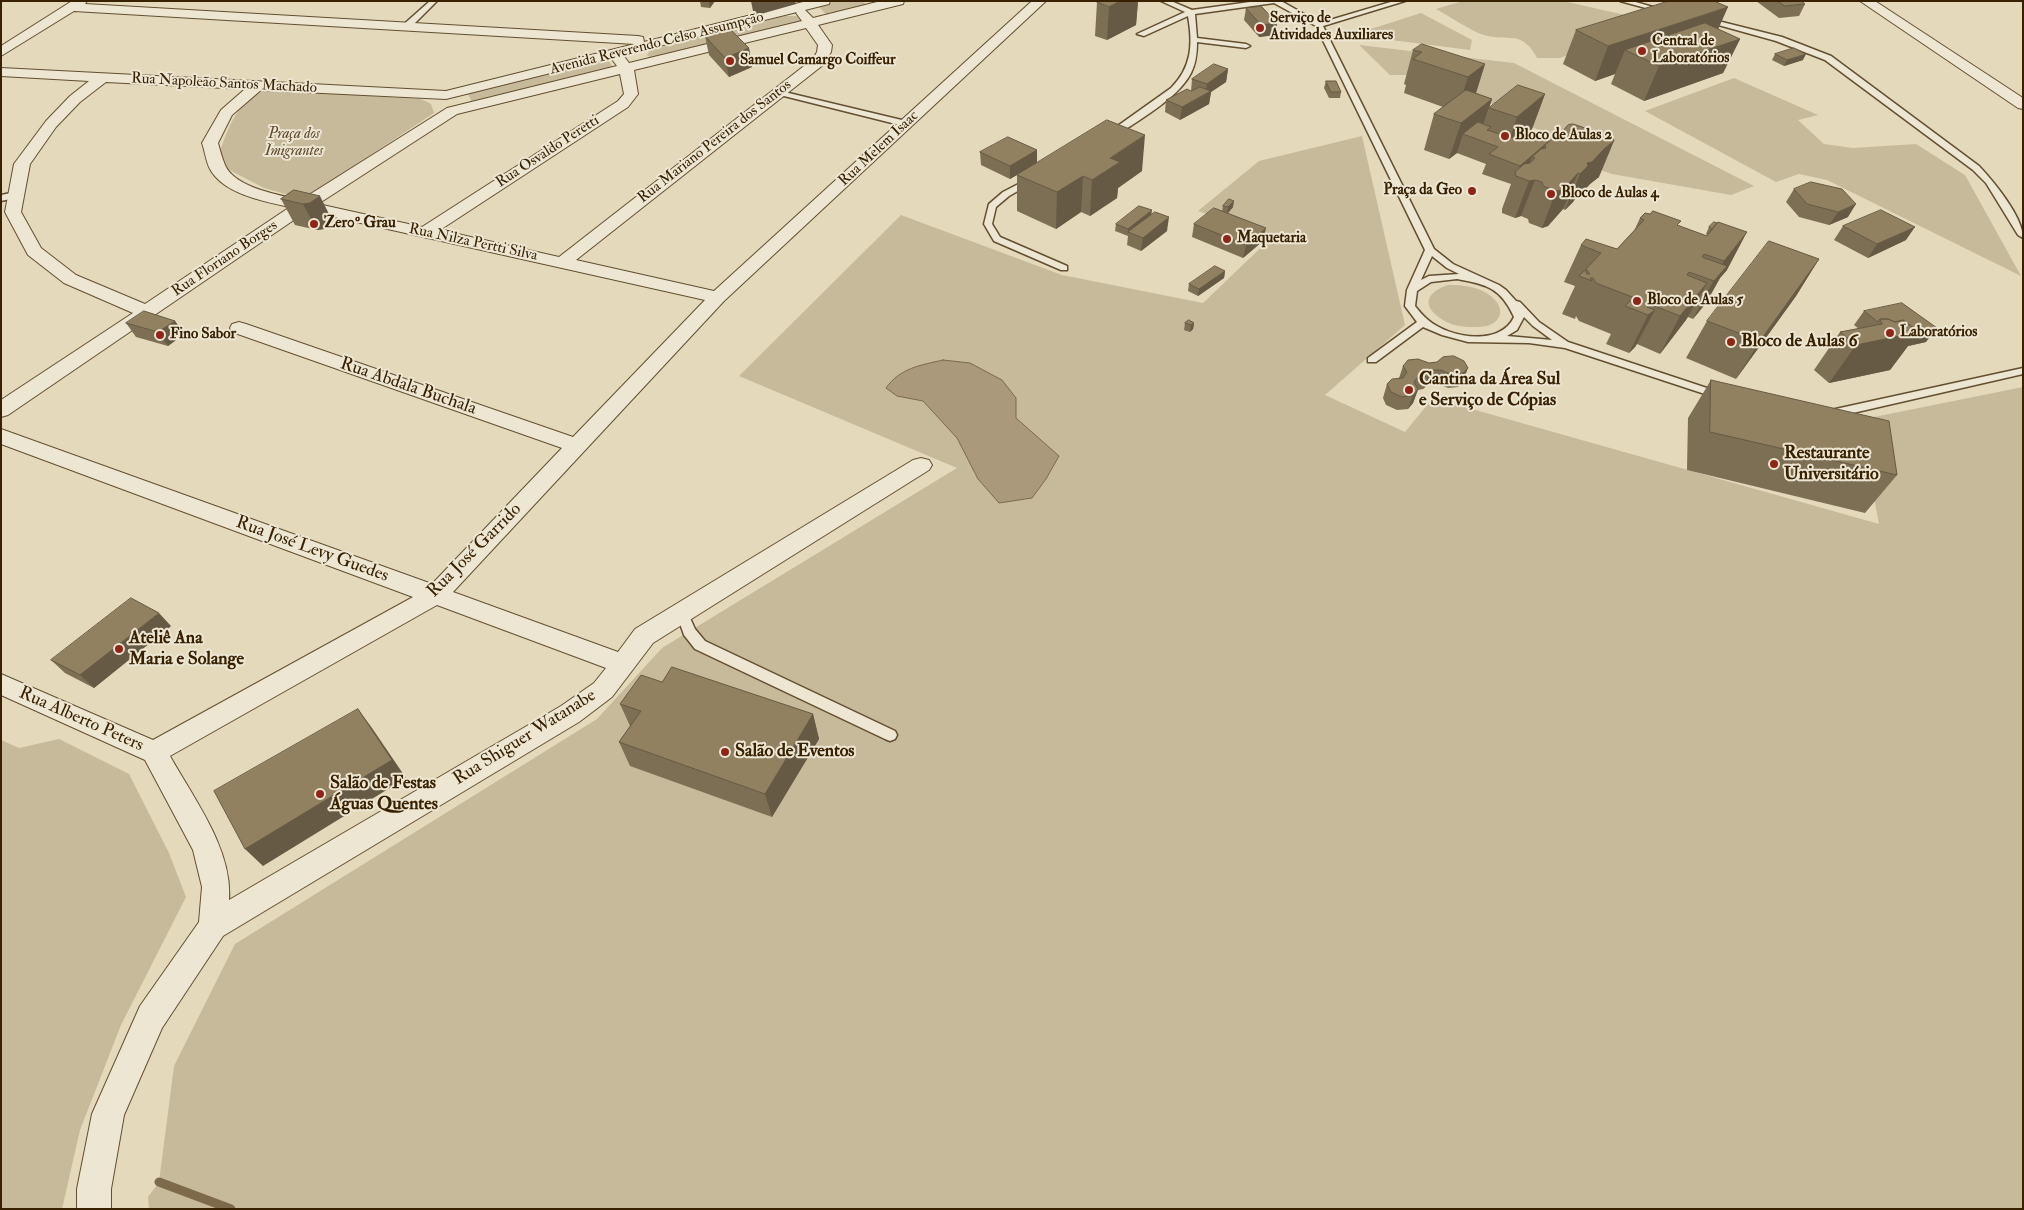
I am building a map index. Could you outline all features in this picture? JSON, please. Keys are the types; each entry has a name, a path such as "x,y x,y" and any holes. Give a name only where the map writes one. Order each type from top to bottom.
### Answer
{"street":[{"name":"Avenida Reverendo Celso Assumpção","path":"449,103 614,53 824,1"},
{"name":"Avenida Reverendo Celso Assumpção","path":"449,103 626,68 898,1"},
{"name":"Rua Melem Isaac","path":"718,297 1040,1"},
{"path":"1866,1 2023,105"},
{"path":"1,52 76,4 406,27 662,41"},
{"name":"Rua Mariano Pereira dos Santos","path":"562,263 818,62 824,52 825,45 812,23 798,8"},
{"name":"Rua Osvaldo Peretti","path":"424,233 623,104 631,94 626,68 614,53 602,43 589,37"},
{"name":"Rua Napoleão Santos Machado","path":"1,72 256,86 449,103"},
{"path":"102,78 75,99 51,124 22,164 9,196 13,212 34,252 70,279 147,312"},
{"name":"Rua Nilza Pertti Silva","path":"256,86 226,113 210,143 218,169 231,182 256,195 718,297"},
{"name":"Rua Floriano Borges","path":"1,410 303,206 449,103"},
{"name":"Rua José Garrido","path":"154,752 436,595 718,297"},
{"name":"Rua Abdala Buchala","path":"239,328 578,446"},
{"name":"Rua José Levy Guedes","path":"1,436 623,664"},
{"name":"Rua Shiguer Watanabe","path":"213,926 570,714 603,690 644,636 921,465"},
{"name":"Rua Alberto Peters","path":"1,684 154,752 207,848 216,887 213,926"},
{"path":"94,1209 94,1189 108,1114 151,1017 213,926"}],"lane":[{"path":"406,27 434,1"},
{"path":"1164,1 1191,12"},
{"path":"1141,34 1191,12 1275,1 1319,25 1430,250 1450,266 1500,289 1536,324 1566,345"},
{"path":"1319,25 1402,1"},
{"path":"1623,1 1671,12"},
{"path":"1103,140 1180,85 1189,72 1195,40 1191,12"},
{"path":"1698,18 1779,39 1808,48 1828,58 1976,168 1989,182 2023,235"},
{"path":"1195,40 1246,46"},
{"path":"779,92 907,124"},
{"path":"1045,175 1006,194 992,206 988,224 997,239 1064,268"},
{"path":"1430,250 1412,290 1410,306 1424,322 1440,332 1463,338 1528,340 1566,345 1733,400"},
{"path":"1412,290 1429,279 1457,276 1481,280"},
{"path":"1490,339 1512,330 1520,317 1513,300"},
{"path":"1372,360 1424,322"},
{"path":"1818,417 2023,371"},
{"path":"682,612 689,631 700,645 890,734"}],"green space":[{"path":"837,1 862,1 868,6 828,16 818,6"},
{"path":"1463,1 1563,1 1625,15 1609,40 1560,58 1537,58 1526,43 1520,40 1484,35 1436,9"},
{"path":"1421,13 1472,40 1470,50 1352,35"},
{"path":"785,16 797,16 802,20 651,58 647,55 650,50"},
{"path":"1359,45 1514,63 1754,186 1731,195 1612,174 1538,150 1540,131 1487,101 1412,75 1390,75"},
{"path":"608,60 613,68 472,102 468,94"},
{"path":"1734,78 1818,115 1798,120 1824,144 1853,148 1916,144 1965,175 2021,276 1827,180 1799,174 1776,182 1645,111"},
{"name":"Praça dos Imigrantes","path":"268,90 421,99 431,104 434,113 304,199 264,188 216,163 228,130 240,109 257,94"},
{"path":"1362,136 1405,325 1325,395 1405,432 1433,398 1879,524 1859,420 2023,387 2023,1209 149,1209 148,1197 159,1182 174,1066 235,944 597,719 662,648 957,468 739,376 901,215 1062,275 1203,303 1273,236 1198,211 1259,161"},
{"path":"1448,285 1469,286 1488,294 1499,305 1500,316 1492,324 1478,327 1458,326 1443,320 1431,310 1429,299 1438,289"},
{"path":"59,739 129,774 169,853 186,897 121,1025 80,1130 62,1209 1,1209 1,740 19,748"}],"shaded area":[{"path":"943,360 970,363 1002,380 1016,398 1016,418 1059,456 1046,479 1032,498 999,503 978,479 957,438 923,401 897,396 886,388 898,376 911,368"}],"building":[{"path":"1120,1 1109,7 1097,2"},
{"path":"1669,1 1714,1 1728,7 1608,46 1576,30"},
{"path":"1778,1 1801,1 1805,4 1785,6"},
{"path":"1262,7 1277,23 1261,25 1246,8"},
{"path":"1705,23 1740,39 1659,66 1625,50"},
{"path":"731,30 749,48 725,58 705,36"},
{"path":"1422,44 1485,64 1468,77 1413,59 1422,52 1413,50"},
{"path":"1794,48 1806,54 1787,60 1775,54"},
{"path":"1214,64 1228,69 1207,84 1192,79"},
{"path":"1326,81 1336,81 1341,92 1331,92"},
{"path":"1518,85 1545,94 1517,117 1489,108"},
{"path":"1200,87 1211,91 1182,107 1166,100 1187,89 1191,91"},
{"path":"1466,90 1492,99 1461,123 1434,114"},
{"path":"1107,120 1145,135 1110,158 1120,162 1092,180 1083,176 1057,192 1017,175"},
{"path":"1478,122 1491,127 1487,130 1512,138 1521,131 1549,141 1520,166 1489,154 1498,147 1463,134"},
{"path":"1573,124 1588,129 1588,132 1613,138 1614,141 1592,162 1587,163 1588,166 1580,174 1578,173 1563,190 1556,191 1543,186 1542,182 1529,181 1516,176 1515,172 1524,164 1530,163 1535,158 1532,157 1541,149 1546,148 1545,145 1553,138 1556,139 1568,125"},
{"path":"1008,137 1037,150 1010,166 980,152"},
{"path":"1811,182 1842,189 1856,204 1838,212 1807,204 1794,189"},
{"path":"294,190 320,196 310,203 303,204 281,199"},
{"path":"1229,199 1234,201 1228,207 1223,206"},
{"path":"1139,206 1152,210 1128,229 1116,224"},
{"path":"1214,208 1266,228 1246,245 1194,224"},
{"path":"1881,210 1915,227 1877,244 1843,226"},
{"path":"1653,211 1681,221 1677,225 1707,236 1718,222 1747,232 1724,261 1704,254 1702,257 1727,266 1714,281 1689,272 1687,275 1707,283 1680,316 1650,304 1647,307 1655,310 1648,315 1625,306 1630,301 1637,303 1640,300 1596,283 1593,278 1590,278 1592,281 1579,276 1585,270 1587,274 1590,274 1586,269 1601,253 1581,245 1586,239 1617,249 1644,220 1640,218 1645,213 1650,214"},
{"path":"1155,212 1169,217 1143,238 1128,232"},
{"path":"1714,222 1717,223 1712,229 1709,227"},
{"path":"1769,241 1819,259 1760,341 1707,321"},
{"path":"1215,266 1225,271 1199,289 1189,284"},
{"path":"1902,303 1937,328 1919,332 1903,320 1895,322 1888,319 1880,319 1878,322 1864,311"},
{"path":"144,311 175,321 158,332 126,323"},
{"path":"1880,319 1888,319 1895,322 1903,320 1919,332 1856,345 1840,332 1882,324"},
{"path":"1189,320 1194,323 1191,325 1185,323"},
{"path":"1454,356 1464,361 1468,368 1463,373 1453,375 1441,370 1433,370 1428,376 1418,377 1414,382 1418,389 1413,395 1402,397 1391,392 1387,384 1392,379 1403,378 1407,372 1403,366 1408,360 1418,359 1429,363 1437,362 1443,357"},
{"path":"1711,380 1889,421 1897,475 1710,432"},
{"path":"131,598 159,613 80,675 51,660"},
{"name":"Salão de Eventos","path":"672,667 813,714 765,794 619,742 641,711 620,704 641,675 662,682"},
{"path":"358,709 392,760 245,849 214,791"}],"waterway":[{"path":"159,1182 231,1209"}],"place":[{"name":"Serviço de Atividades Auxiliares","path":"1260,28"},
{"name":"Central de Laboratórios","path":"1642,51"},
{"name":"Samuel Camargo Coiffeur","path":"730,61"},
{"name":"Bloco de Aulas 2","path":"1505,136"},
{"name":"Praça da Geo","path":"1472,191"},
{"name":"Bloco de Aulas 4","path":"1551,194"},
{"name":"Zer0º Grau","path":"314,224"},
{"name":"Maquetaria","path":"1227,239"},
{"name":"Bloco de Aulas 5","path":"1637,301"},
{"name":"Laboratórios","path":"1890,333"},
{"name":"Fino Sabor","path":"160,335"},
{"name":"Bloco de Aulas 6","path":"1731,342"},
{"name":"Cantina da Área Sul e Serviço de Cópias","path":"1409,390"},
{"name":"Restaurante Universitário","path":"1774,464"},
{"name":"Ateliê Ana Maria e Solange","path":"119,649"},
{"name":"Salão de Eventos","path":"725,752"},
{"name":"Salão de Festas Águas Quentes","path":"320,794"}]}
